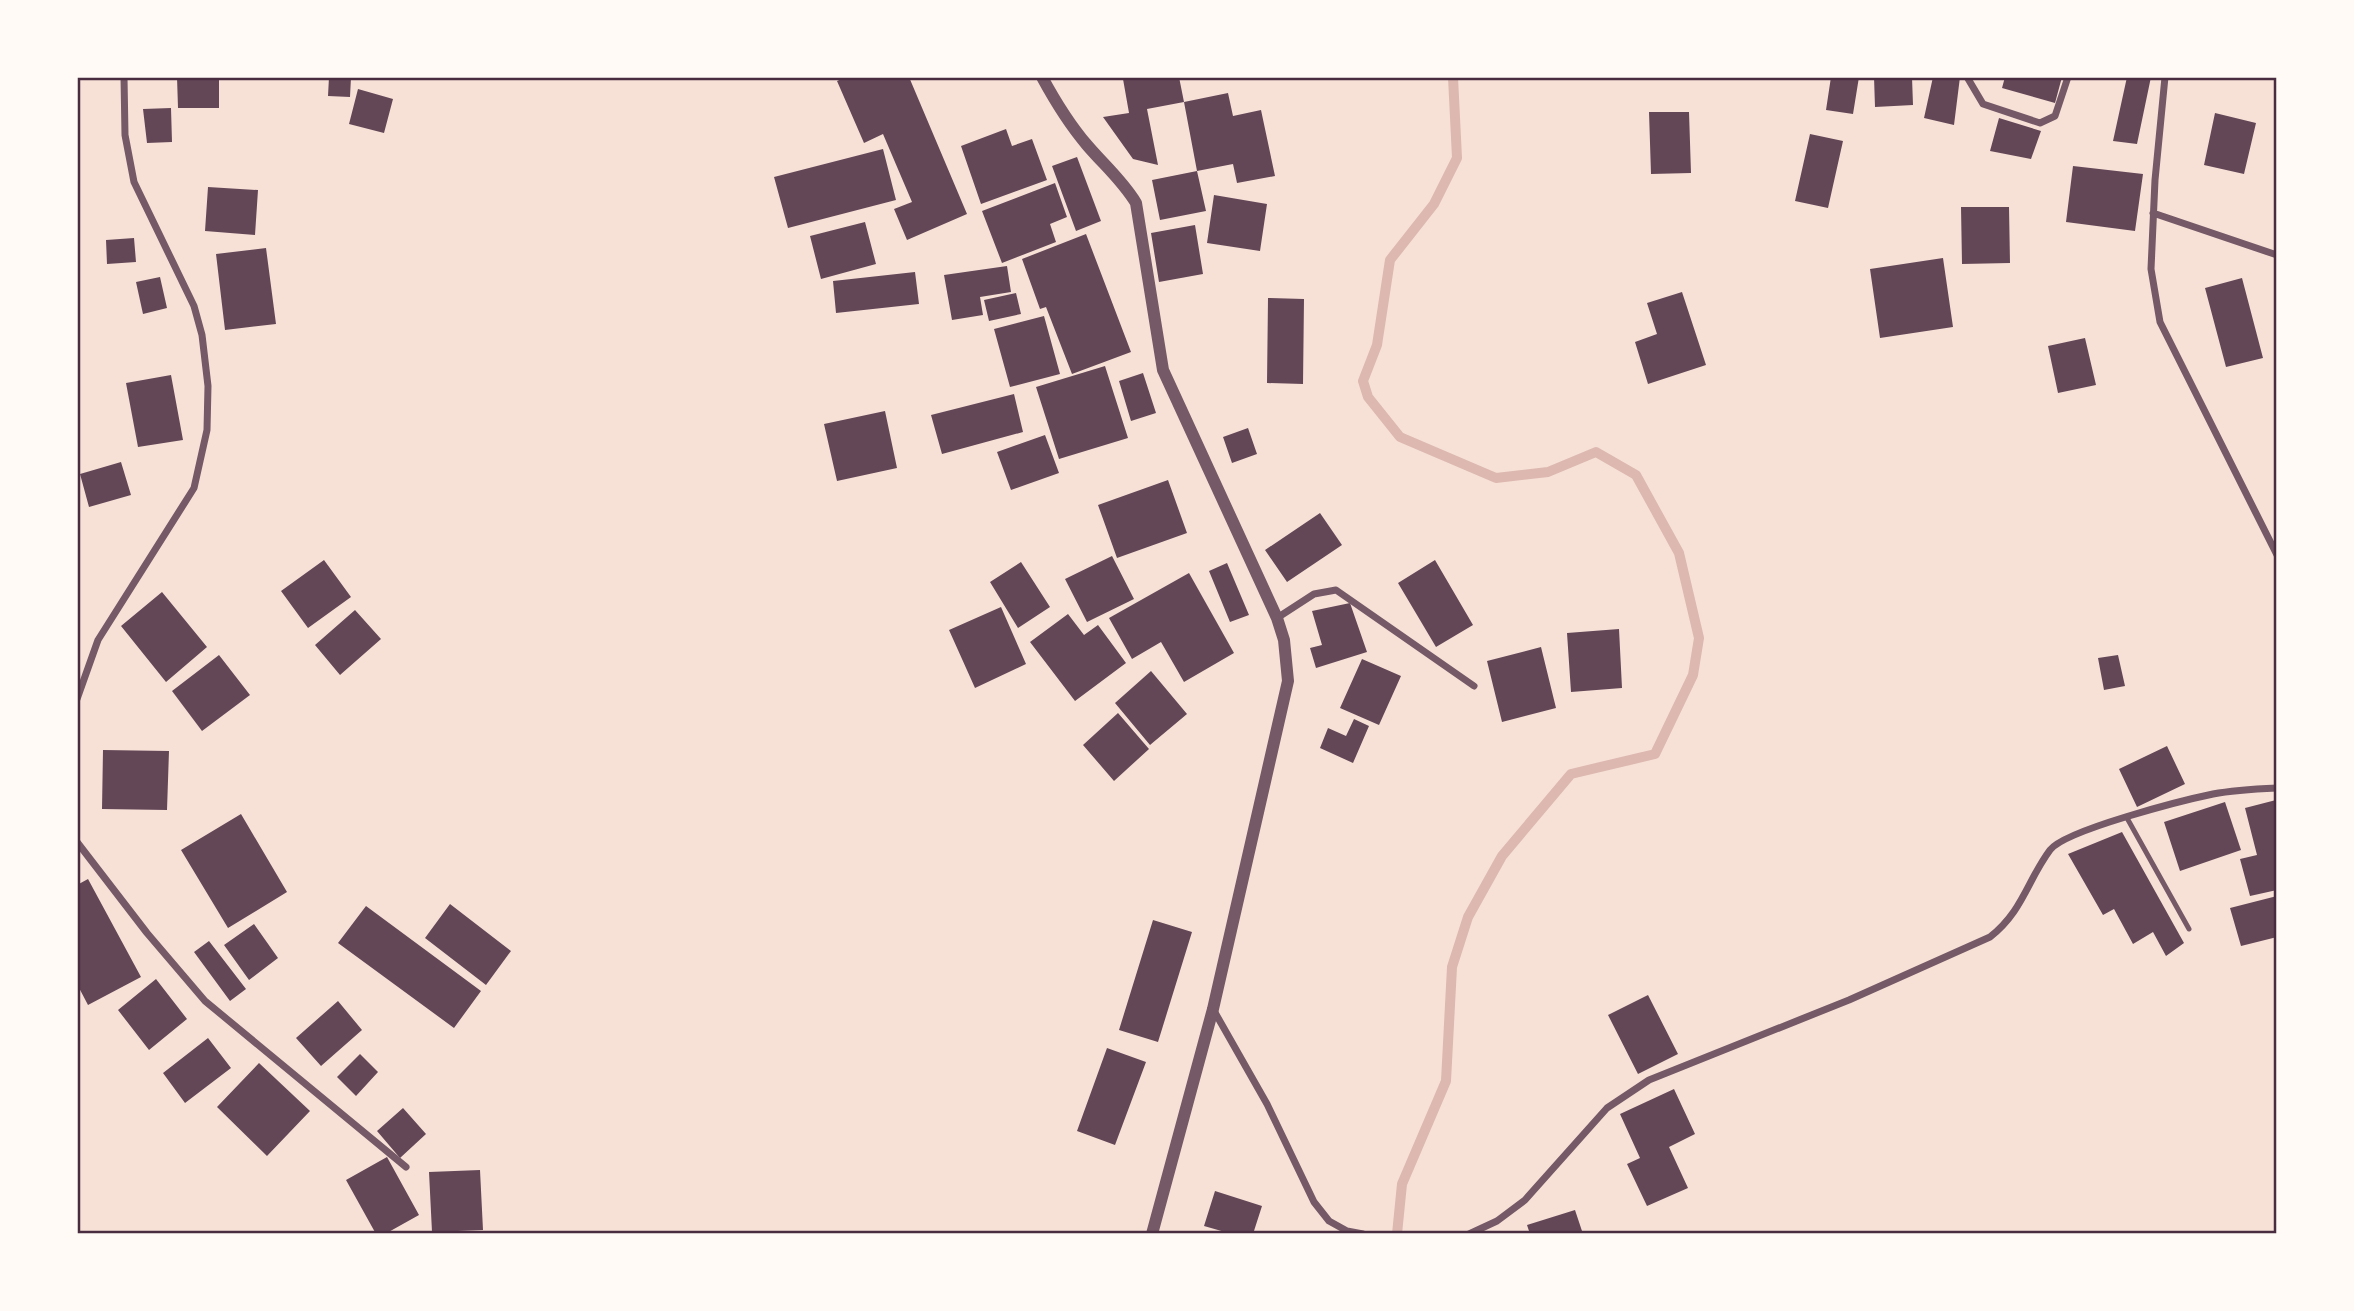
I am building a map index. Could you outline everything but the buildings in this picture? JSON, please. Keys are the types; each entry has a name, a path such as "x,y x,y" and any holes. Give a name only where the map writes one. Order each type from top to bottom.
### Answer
{"street":[{"path":"77,699 98,640 194,488 207,430 208,386 202,335 194,306 134,182 125,135 124,77"},
{"path":"1042,77 1080,136 1125,185 1136,203 1163,370 1277,618 1284,640 1288,681 1213,1009 1152,1234"},
{"path":"1967,77 1983,104 2040,123 2055,116 2068,77"},
{"path":"2165,77 2151,269 2160,321 2277,555"},
{"path":"2153,213 2277,255"},
{"path":"1277,618 1314,594 1336,590 1474,686"},
{"path":"1469,1234 1497,1221 1525,1200 1607,1108 1625,1094 1650,1080 1860,995 1990,937 2007,923 2021,904 2052,847 2071,836 2192,798 2277,788"},
{"path":"77,842 147,933 205,1001 406,1167"},
{"path":"1213,1009 1267,1104 1314,1202 1329,1221 1347,1231 1363,1234"}],"lane":[{"path":"2127,818 2189,929"}],"waterway":[{"path":"1397,1234 1402,1184 1446,1081 1452,967 1468,917 1502,856 1571,774 1655,754 1693,675 1699,638 1679,553 1636,475 1596,452 1548,472 1496,478 1400,437 1368,397 1363,381 1377,345 1390,260 1434,204 1457,158 1453,77"}]}
